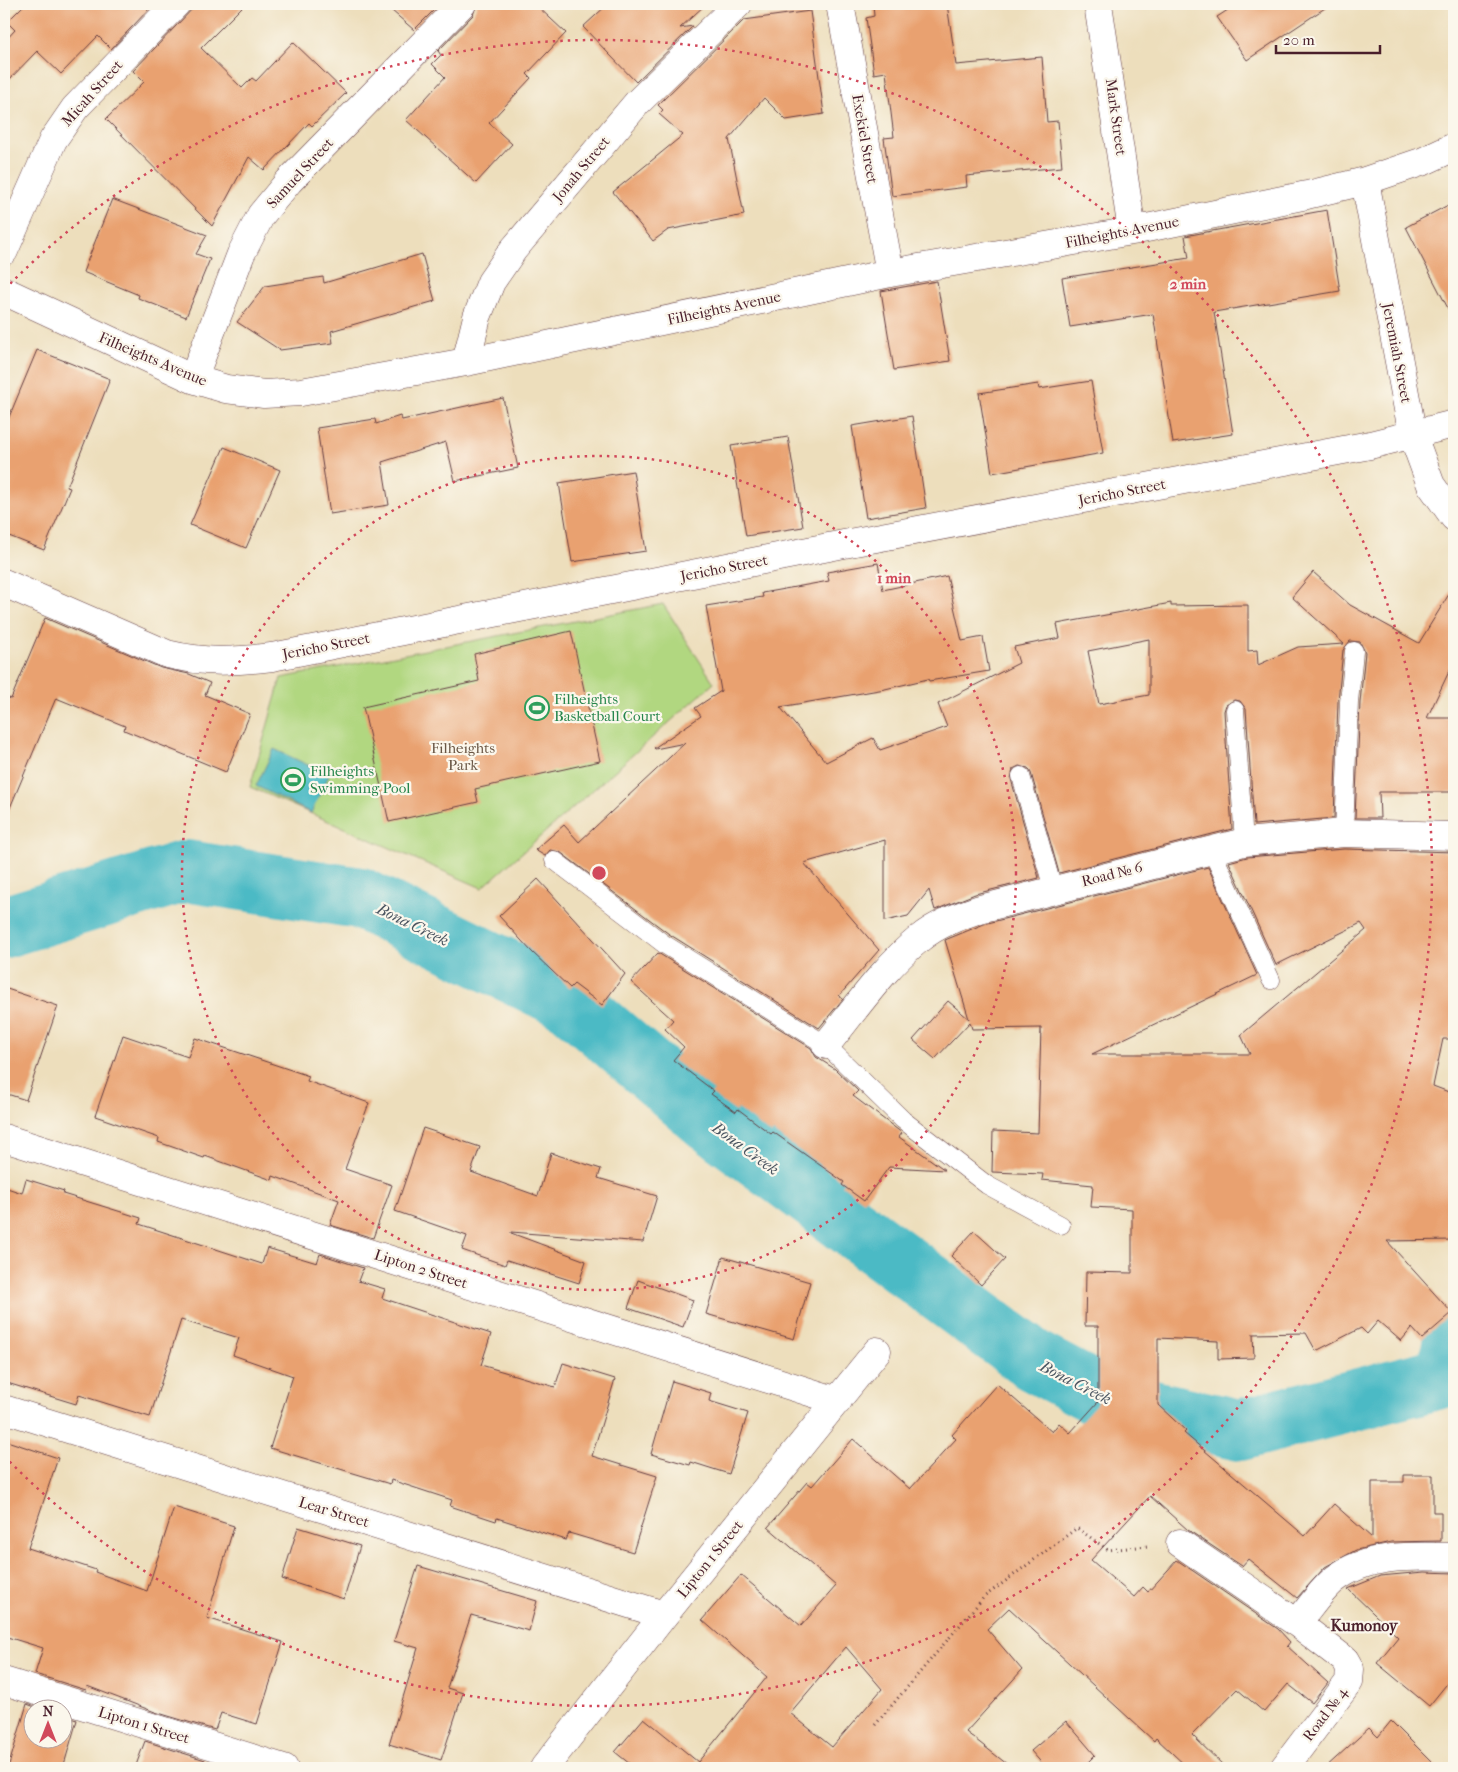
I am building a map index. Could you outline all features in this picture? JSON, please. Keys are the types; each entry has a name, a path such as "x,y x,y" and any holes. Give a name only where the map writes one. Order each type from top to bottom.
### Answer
{"street":[{"name":"Micah Street","path":"4,251 53,140 75,108 176,4"},
{"name":"Samuel Street","path":"193,379 241,254 261,215 290,181 462,4"},
{"name":"Jonah Street","path":"466,362 477,317 491,282 513,250 637,103 738,4"},
{"name":"Exekiel Street","path":"840,4 890,274"},
{"name":"Mark Street","path":"1098,4 1132,231"},
{"name":"Filheights Avenue","path":"4,291 193,379 226,389 264,394 301,392 466,362 890,274 1132,231 1307,195 1365,181 1424,161 1454,147"},
{"name":"Jeremiah Street","path":"1365,181 1413,436 1431,486 1454,517"},
{"name":"Jericho Street","path":"4,583 167,654 195,661 232,662 272,657 834,546 1413,436 1454,424"},
{"name":"Road № 6","path":"826,1045 892,966 919,938 948,920 1053,889 1244,842 1344,834 1454,836"},
{"name":"Lipton 2 Street","path":"4,1138 838,1401"},
{"name":"Lipton 1 Street","path":"544,1768 664,1615 877,1351"},
{"name":"Lear Street","path":"4,1409 664,1615"},
{"name":"Road № 4","path":"1180,1543 1297,1623 1345,1660 1350,1669 1349,1682 1284,1768"},
{"path":"1297,1623 1335,1579 1364,1563 1410,1556 1454,1557"},
{"name":"Lipton 1 Street","path":"4,1681 284,1768"}],"lane":[{"path":"1344,834 1349,702 1354,651"},
{"path":"1235,710 1244,842"},
{"path":"1021,776 1053,889"},
{"path":"1211,849 1271,980"},
{"path":"554,860 664,944 826,1045 903,1120 979,1179 1061,1225"}],"path":[{"path":"875,1725 984,1597 1077,1528 1108,1550 1180,1543"}],"green space":[{"name":"Filheights Park","path":"663,604 714,683 482,888 250,787 281,678"}],"water":[{"name":"Filheights Swimming Pool","path":"274,749 329,775 311,813 256,786"}],"building":[{"path":"25,4 147,4 151,7 111,49 98,36 61,74 37,51 4,85 4,42 15,30 7,22"},
{"path":"197,4 245,4 201,48 242,88 252,78 256,81 293,42 346,93 312,126 309,123 264,170 249,157 212,226 106,119 144,82 133,71"},
{"path":"384,4 440,4 414,30"},
{"path":"477,4 535,4 566,33 527,74 531,78 489,123 512,144 476,183 406,120 445,77 432,64 441,55 438,51 473,15"},
{"path":"608,4 706,4 680,28 693,26 636,82 583,27"},
{"path":"873,4 947,4 956,65 1042,57 1047,122 1058,121 1062,167 966,176 967,187 892,196 884,138 894,137 886,72 874,74 866,18 874,16"},
{"path":"1237,4 1331,4 1247,60 1217,17"},
{"path":"810,11 824,114 786,120 764,98 729,139 744,215 668,230 653,241 613,192 683,135 659,114 663,110 658,105 744,20"},
{"path":"112,199 207,235 196,254 210,259 186,317 138,298 139,295 83,272"},
{"path":"1454,202 1454,320 1406,227"},
{"path":"1327,210 1340,291 1214,312 1233,434 1173,443 1153,314 1070,327 1062,278 1189,258 1185,236"},
{"path":"422,254 435,301 331,331 333,343 280,350 237,322 265,286 323,277 324,283"},
{"path":"937,281 950,361 894,370 881,291"},
{"path":"37,350 110,379 67,487 70,488 44,550 4,534 4,429"},
{"path":"1091,381 1103,453 992,473 979,393 1038,384 1039,389"},
{"path":"503,398 518,468 455,481 446,442 382,462 389,505 330,514 317,428 375,419 376,424 400,416 402,420"},
{"path":"912,416 926,508 866,518 852,426"},
{"path":"788,437 803,527 746,536 731,446"},
{"path":"224,447 280,470 246,548 190,525"},
{"path":"633,471 646,551 572,562 559,483"},
{"path":"878,563 883,590 947,576 962,641 983,637 989,671 929,681 928,679 885,689 780,707 826,762 873,738 880,750 947,727 938,704 1019,663 1014,647 1060,638 1057,624 1171,603 1171,606 1248,605 1248,651 1257,650 1258,665 1298,647 1344,644 1292,597 1313,572 1350,605 1419,643 1454,586 1454,661 1427,718 1454,718 1454,792 1379,792 1380,818 1355,818 1360,703 1365,652 1360,642 1350,641 1343,650 1338,701 1334,818 1254,825 1246,709 1240,701 1234,700 1226,705 1224,711 1232,829 1059,873 1031,773 1028,768 1019,766 1013,769 1011,779 1039,878 975,894 935,910 929,890 908,916 885,921 885,840 804,863 879,950 839,996 843,999 819,1028 669,934 560,852 550,850 545,856 535,850 564,825 579,842 685,743 654,748 701,716 695,708 721,691 706,606 763,597 762,593 829,581 827,572","holes":["1149,639 1149,695 1099,704 1088,651"]},
{"path":"45,618 161,668 189,674 210,683 205,695 250,714 226,772 124,730 125,726 56,698 4,822 4,696 11,699"},
{"path":"571,631 600,761 475,789 478,802 389,822 363,707 479,681 474,654"},
{"path":"1344,849 1454,852 1454,1039 1443,1039 1433,1086 1454,1094 1454,1240 1387,1241 1452,1313 1422,1339 1412,1328 1401,1341 1378,1321 1367,1334 1361,1328 1316,1351 1306,1333 1253,1334 1254,1358 1218,1359 1218,1341 1158,1338 1158,1405 1186,1431 1184,1433 1305,1536 1334,1504 1372,1538 1372,1482 1404,1482 1404,1475 1433,1475 1433,1512 1441,1512 1441,1541 1391,1542 1356,1550 1325,1567 1297,1598 1248,1559 1242,1566 1188,1530 1150,1496 1091,1560 1134,1597 1143,1587 1148,1592 1177,1560 1278,1629 1290,1642 1287,1646 1328,1683 1312,1703 1288,1684 1264,1712 1237,1689 1192,1735 1226,1768 1188,1768 1156,1738 1154,1741 1009,1608 987,1629 1022,1670 966,1732 1012,1768 635,1768 615,1752 644,1718 698,1762 767,1677 702,1620 741,1575 801,1626 836,1586 768,1527 807,1482 812,1486 853,1439 910,1489 956,1439 952,1435 997,1384 1052,1432 1059,1423 1070,1433 1098,1402 1098,1326 1085,1326 1086,1272 1132,1273 1132,1209 1091,1207 1093,1185 1042,1180 1043,1174 992,1172 993,1131 1038,1133 1041,1028 972,1029 970,1022 935,1059 913,1040 948,1001 969,1019 945,940 984,924 1208,867 1257,975 1092,1054 1250,1054 1241,1035 1366,930 1361,923 1276,965 1229,862 1247,857","holes":["846,1647 882,1689 832,1747 790,1713"]},
{"path":"538,879 625,974 602,1005 574,984 570,988 532,952 499,916"},
{"path":"658,953 811,1048 816,1057 835,1069 858,1091 853,1096 902,1133 899,1137 945,1170 889,1167 864,1201 842,1185 844,1182 773,1132 771,1134 738,1109 736,1112 711,1094 714,1091 673,1060 684,1047 665,1029 673,1020 631,982"},
{"path":"4,988 58,1006 26,1100 4,1093"},
{"path":"123,1035 188,1057 195,1038 309,1076 307,1081 369,1103 345,1169 392,1185 373,1238 330,1225 339,1200 273,1176 272,1180 205,1156 204,1158 158,1142 159,1138 95,1116"},
{"path":"423,1128 480,1147 471,1172 538,1196 551,1153 601,1169 598,1178 657,1196 643,1242 511,1232 586,1261 579,1283 507,1260 505,1265 462,1250 467,1236 395,1211"},
{"path":"26,1179 64,1191 63,1194 141,1218 139,1224 262,1264 267,1248 317,1263 320,1254 363,1268 358,1281 385,1289 382,1298 491,1334 481,1365 555,1387 563,1363 615,1379 592,1456 657,1476 633,1552 569,1533 566,1540 497,1518 496,1521 450,1506 452,1500 391,1480 390,1484 270,1448 293,1376 233,1355 239,1338 181,1320 150,1417 79,1395 76,1404 4,1382 4,1187 22,1193"},
{"path":"974,1231 1005,1259 981,1285 951,1256"},
{"path":"723,1257 810,1282 794,1339 706,1314"},
{"path":"638,1280 693,1300 683,1327 628,1308"},
{"path":"672,1381 711,1393 709,1401 748,1413 729,1474 691,1462 690,1465 651,1454"},
{"path":"4,1440 58,1458 28,1548 96,1570 95,1572 147,1591 174,1507 234,1526 207,1618 283,1642 257,1724 221,1713 215,1730 155,1712 87,1686 86,1690 35,1674 43,1648 4,1636"},
{"path":"298,1527 360,1546 344,1599 282,1579"},
{"path":"418,1566 537,1601 529,1631 471,1615 447,1688 463,1693 441,1760 389,1744 418,1648 394,1641"},
{"path":"1424,1572 1454,1573 1454,1675 1429,1706 1377,1663 1398,1637 1348,1589 1380,1576"},
{"path":"72,1719 77,1720 72,1737"},
{"path":"22,1721 22,1750 68,1750 63,1768 8,1768"},
{"path":"1066,1721 1095,1755 1082,1768 1046,1768 1031,1751"},
{"path":"1391,1721 1438,1768 1325,1768 1369,1728 1378,1737"},
{"path":"145,1741 205,1760 202,1768 135,1768"}],"waterway":[{"name":"Bona Creek","path":"4,927 186,871 360,898 570,1001 708,1120 1034,1361 1112,1402 1240,1430 1448,1376 1454,1338"}],"place":[{"name":"Filheights Basketball Court","path":"537,708"},
{"name":"Filheights Swimming Pool","path":"293,780"}],"district":[{"name":"Kumonoy","path":"1364,1625"}]}
